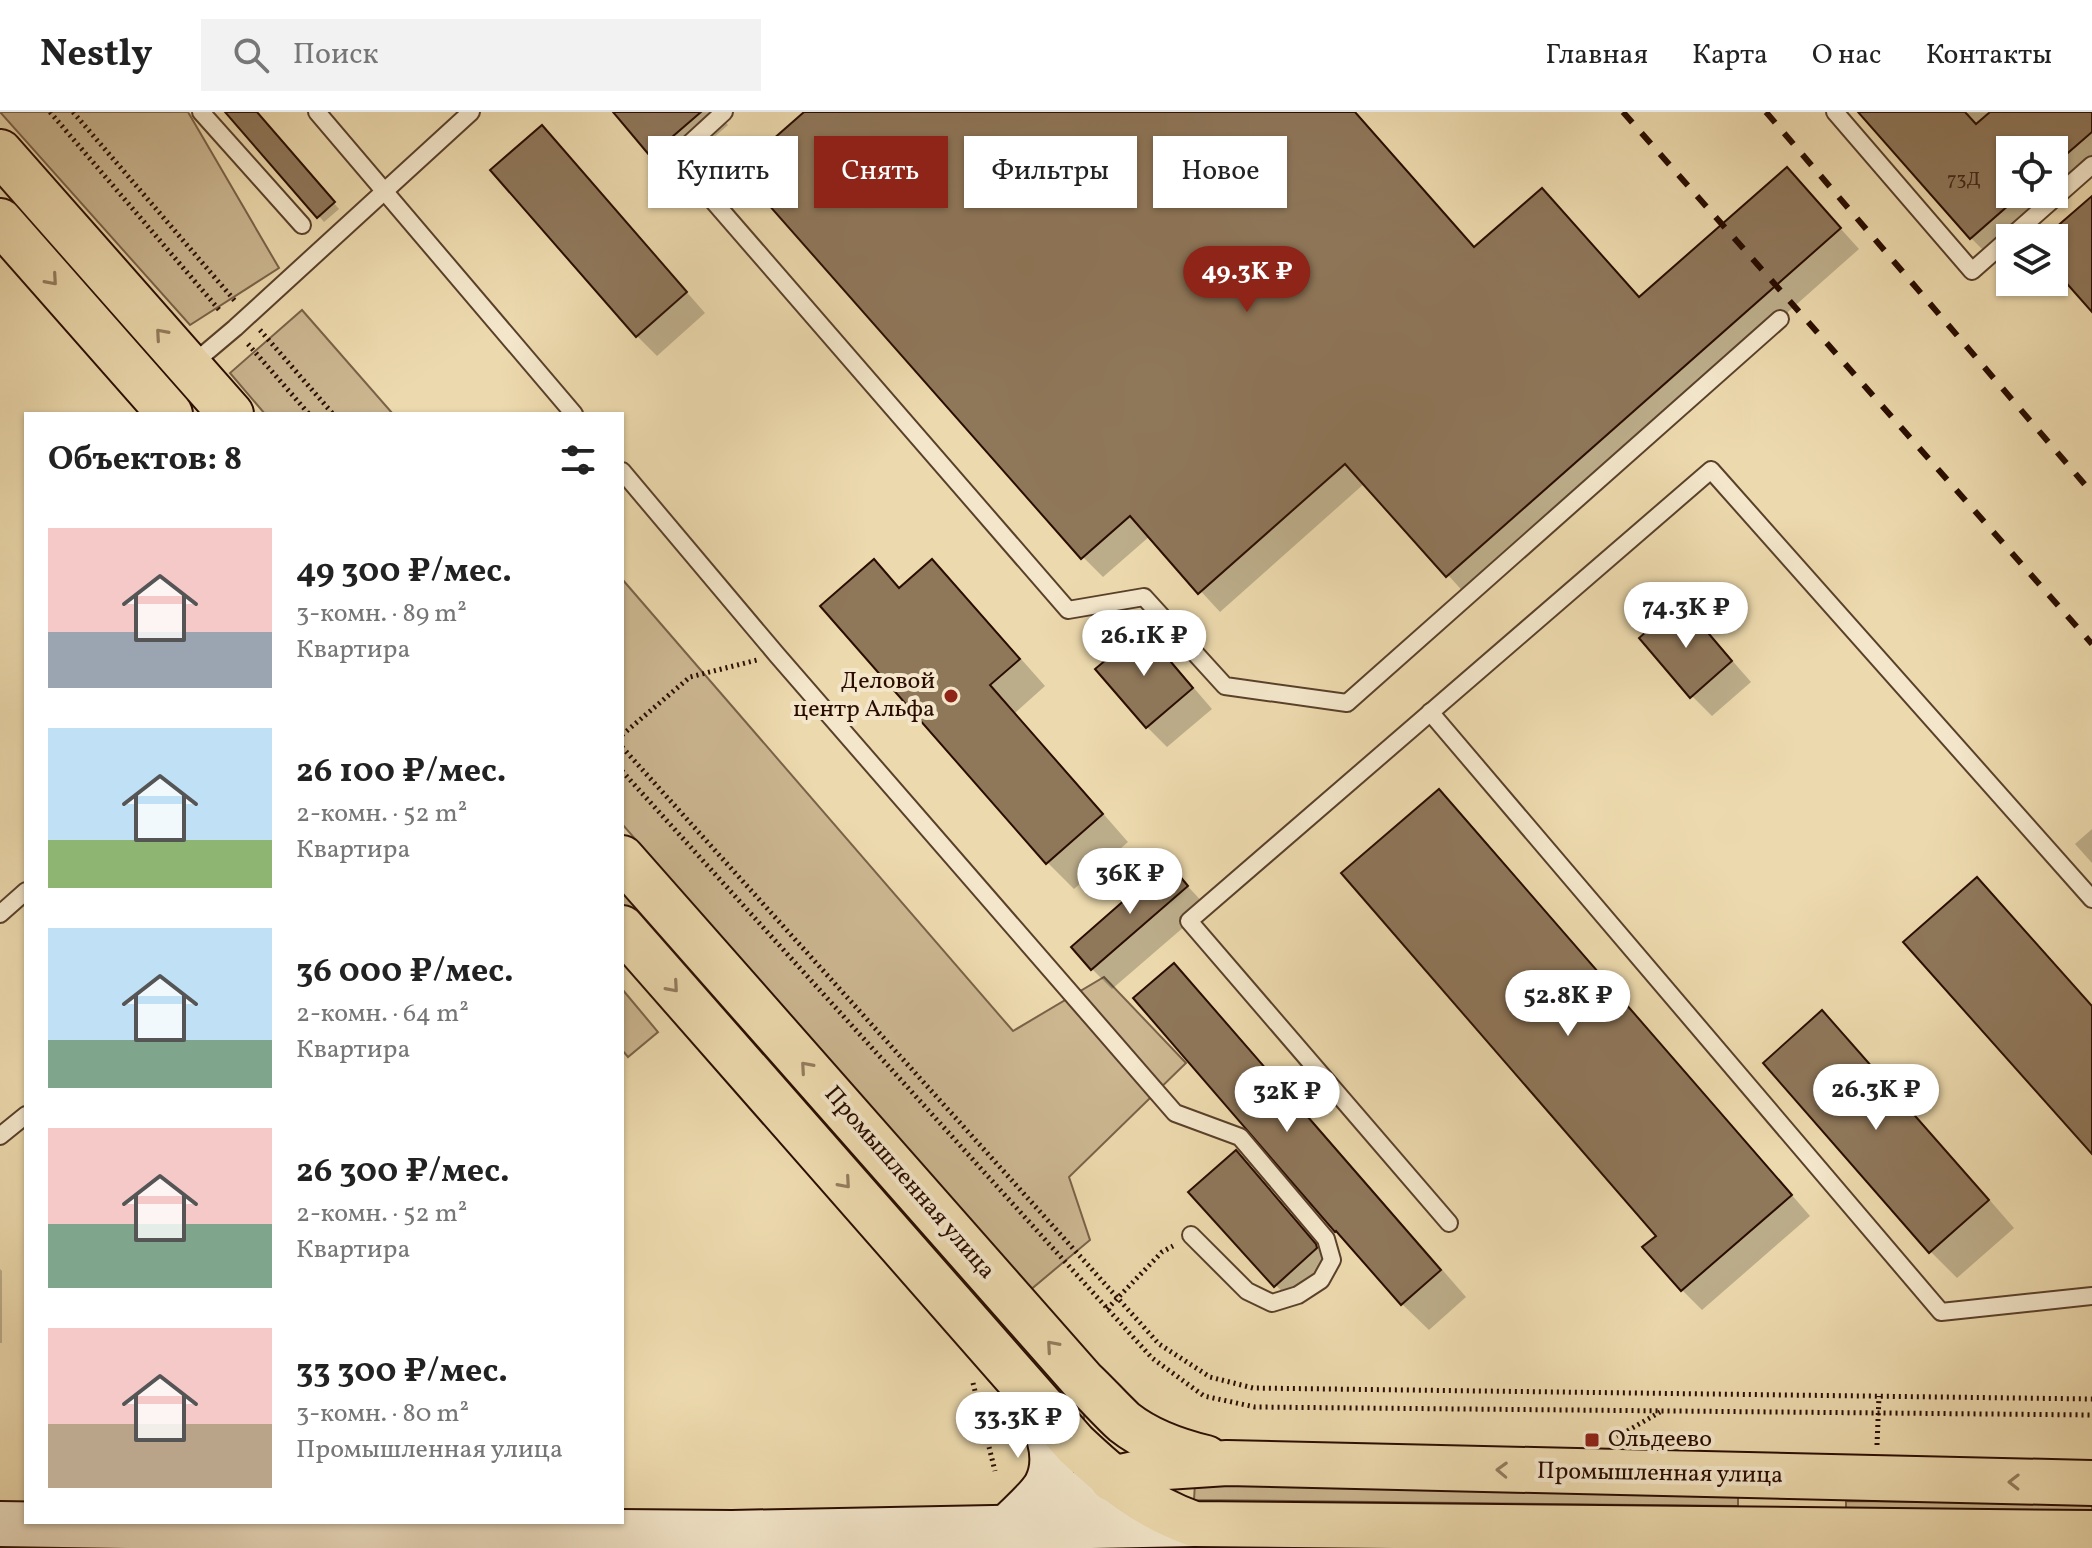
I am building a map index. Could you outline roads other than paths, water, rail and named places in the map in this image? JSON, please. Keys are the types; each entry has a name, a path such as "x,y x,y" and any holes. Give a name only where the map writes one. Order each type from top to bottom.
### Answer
{"main road":[{"path":"0,152 229,412"},
{"path":"0,221 162,406 189,367"},
{"name":"Промышленная улица","path":"624,860 1083,1381 1125,1422 1151,1439 1181,1452 1227,1463"},
{"name":"Промышленная улица","path":"624,930 1075,1444 1112,1479 1143,1500 1170,1516 1194,1524"},
{"name":"Промышленная улица","path":"1007,1528 1045,1488 1052,1470 1051,1445 1043,1420 1026,1390"},
{"path":"1112,1479 1124,1468 1130,1454 1125,1422"},
{"name":"Промышленная улица","path":"1007,1528 1112,1479 1166,1467 1227,1463 2092,1483"},
{"path":"1782,1529 1785,1477"},
{"path":"0,1524 382,1539 730,1540 1007,1528"},
{"name":"Промышленная улица","path":"1007,1528 1194,1524 2092,1533"}],"lane":[{"path":"201,112 302,225"},
{"path":"317,112 572,412"},
{"path":"189,367 471,112"},
{"path":"724,112 675,157 1068,610 1144,597 1225,686 1347,703 1780,319"},
{"path":"1835,112 1972,271 2092,165"},
{"path":"1449,1223 1189,921 1711,470 2092,899"},
{"path":"624,473 777,655 1175,1113 1240,1137 1326,1239 1332,1260 1321,1280 1298,1295 1272,1303 1247,1291 1191,1235"},
{"path":"1430,712 1941,1312 2092,1296"},
{"path":"0,914 24,893"},
{"path":"0,1136 24,1117"}],"railway":[{"path":"1623,112 2092,644"},
{"path":"1766,112 2092,493"}],"place":[{"name":"Деловой центр Альфа","path":"951,696"},
{"name":"Ольдеево","path":"1592,1440"}]}
